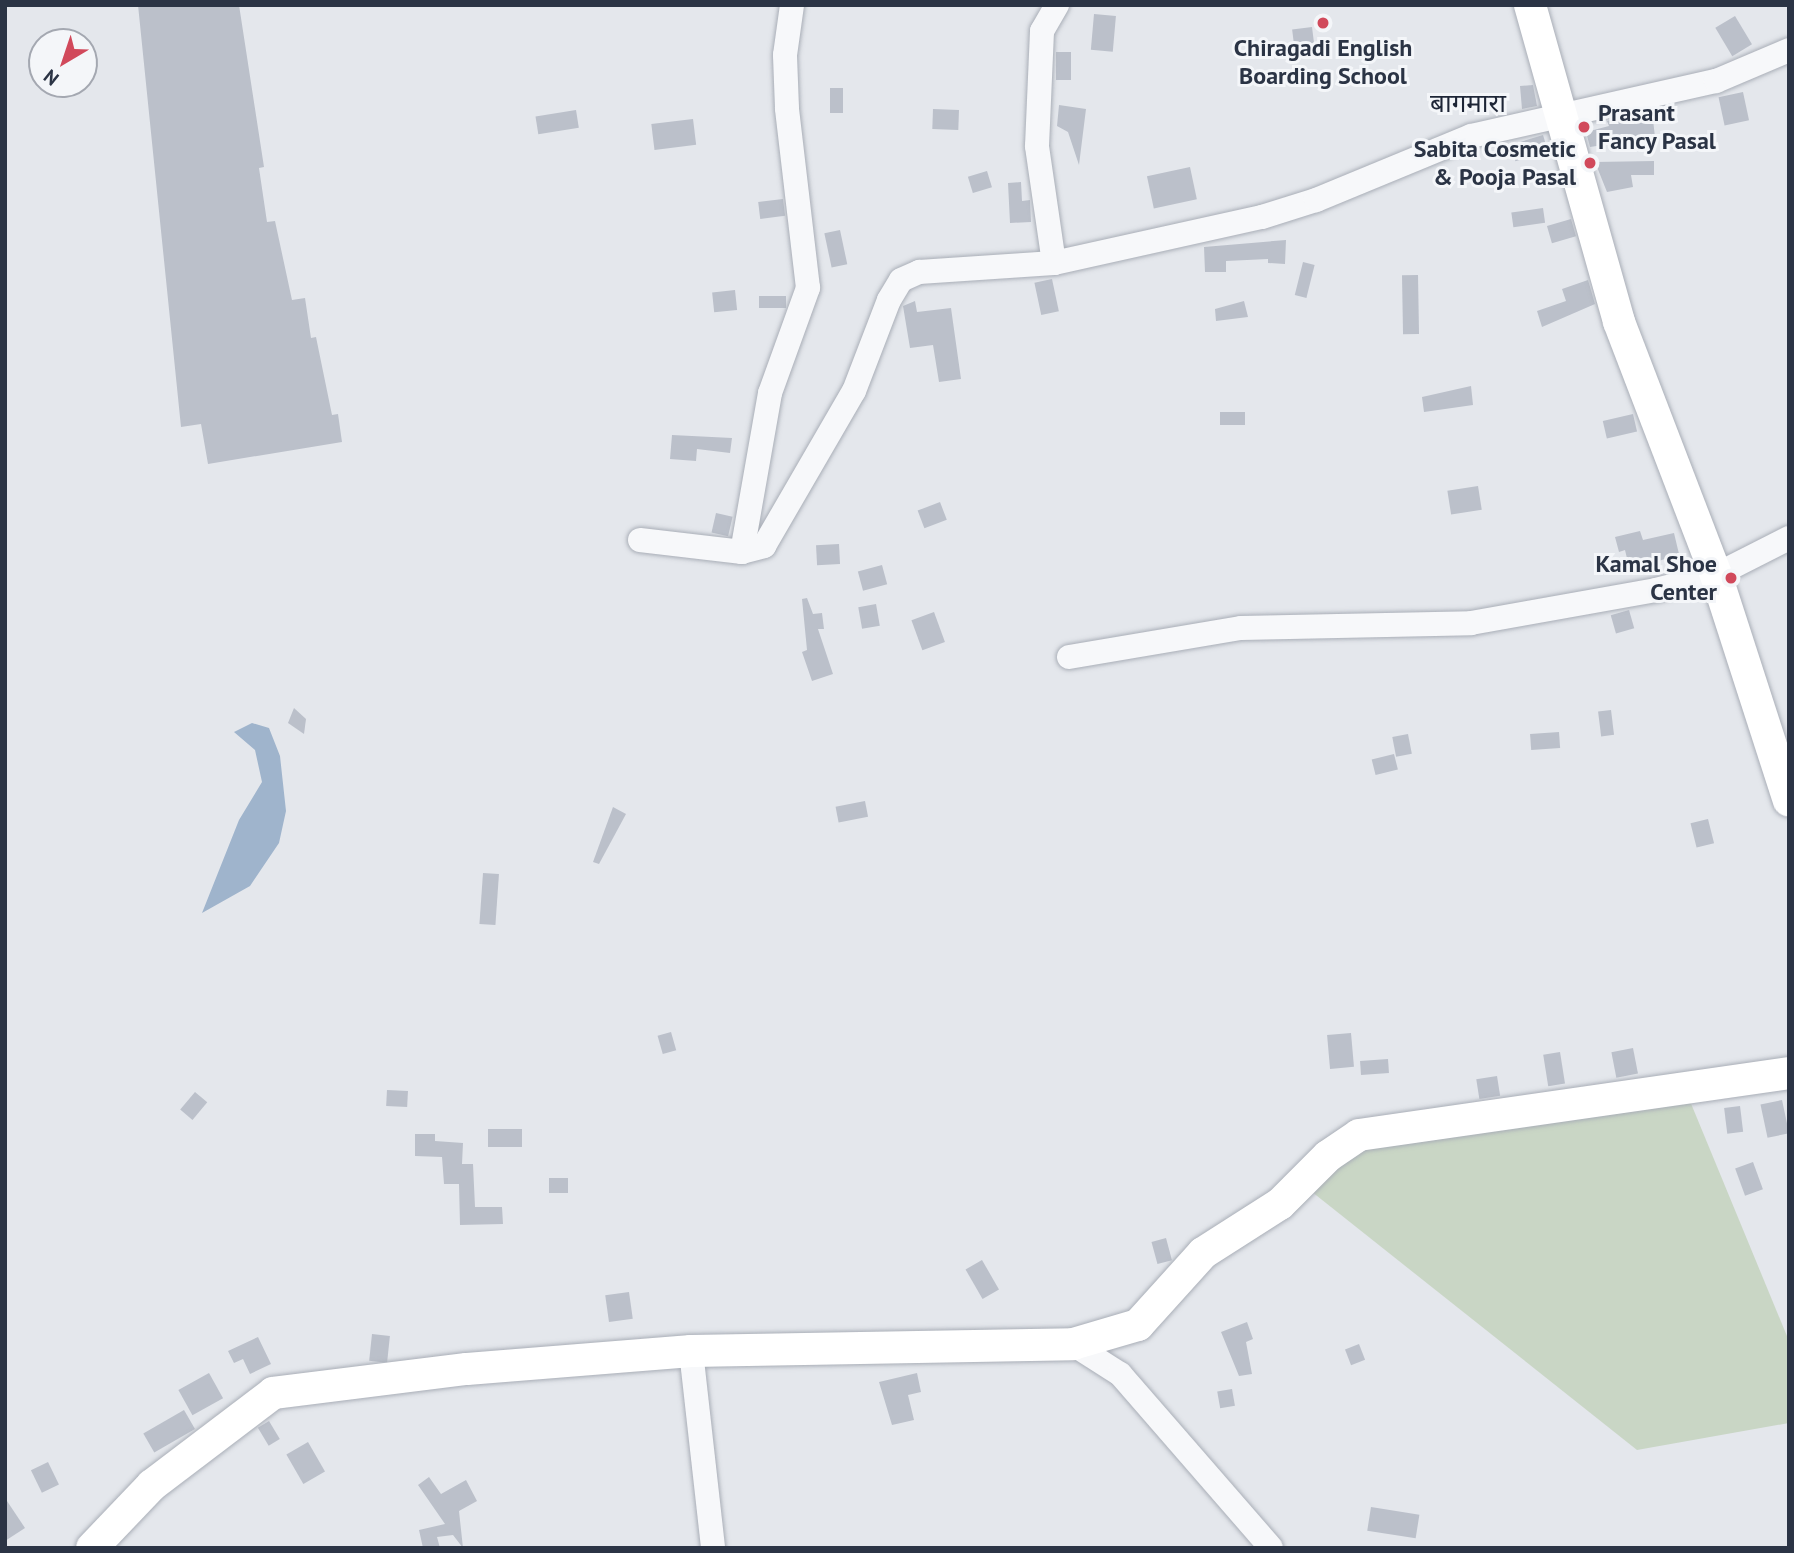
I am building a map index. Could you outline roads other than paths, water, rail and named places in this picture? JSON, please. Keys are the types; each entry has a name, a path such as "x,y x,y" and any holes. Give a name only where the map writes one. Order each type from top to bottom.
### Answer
{"main road":[{"path":"1530,5 1619,322 1716,575 1789,802"},
{"path":"92,1548 152,1485 273,1393 467,1370 691,1352 1073,1344 1138,1325 1203,1253 1280,1204 1335,1150 1359,1135 1789,1073"}],"street":[{"path":"742,552 770,393 808,288 787,108 785,55 792,5"},
{"path":"1054,263 1037,146 1041,41 1057,5"},
{"path":"640,540 742,552 764,546 777,529 854,391 901,280 919,272 1054,263 1262,217 1316,200 1471,136 1716,80 1789,50"},
{"path":"1069,657 1241,628 1472,623 1656,590 1716,575 1789,538"},
{"path":"1073,1344 1120,1374 1247,1525 1271,1548"},
{"path":"691,1352 713,1548"},
{"path":"1247,1525 1256,1548"}],"water":[{"path":"252,723 269,728 280,756 286,811 279,843 250,886 202,913 239,820 262,782 255,750 234,732"}],"place":[{"name":"Chiragadi English Boarding School","path":"1323,23"},
{"name":"Prasant Fancy Pasal","path":"1584,127"},
{"name":"Sabita Cosmetic & Pooja Pasal","path":"1590,163"},
{"name":"Kamal Shoe Center","path":"1731,578"}],"district":[{"name":"बागमारा","path":"1468,103"}]}
